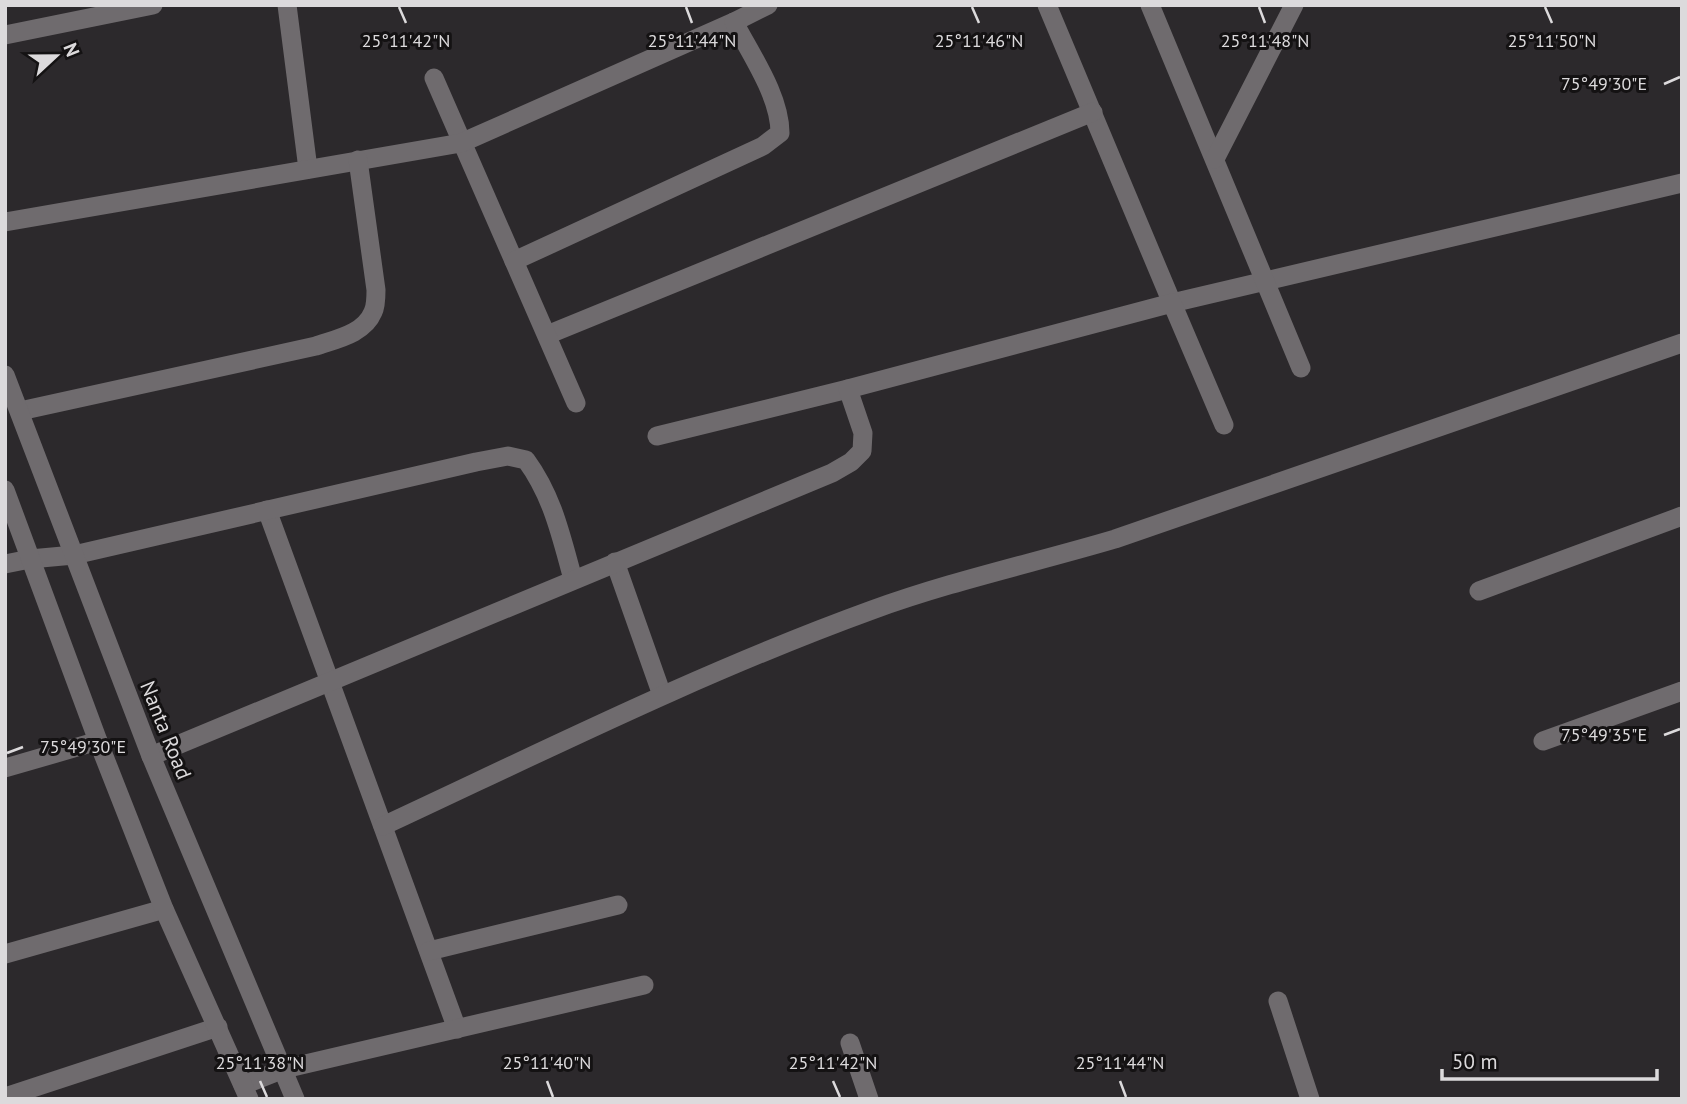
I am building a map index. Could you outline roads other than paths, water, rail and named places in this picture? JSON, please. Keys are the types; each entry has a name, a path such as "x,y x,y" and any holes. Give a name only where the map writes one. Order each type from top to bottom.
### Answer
{"street":[{"path":"5,35 153,5"},
{"path":"287,5 308,169"},
{"path":"5,222 461,143 768,5"},
{"path":"1047,5 1224,425"},
{"path":"1150,5 1301,368"},
{"path":"1214,159 1294,5"},
{"path":"514,261 763,146 780,133 780,118 774,99 734,22"},
{"path":"434,78 576,403"},
{"path":"547,335 1093,112"},
{"path":"20,411 316,346 344,337 363,326 374,311 376,290 358,160"},
{"path":"657,436 848,389 1172,303 1682,183"},
{"path":"383,826 662,695 803,636 922,593 1115,539 1682,343"},
{"name":"Nanta Road","path":"5,375 151,756 295,1099"},
{"path":"151,756 832,473 851,462 862,451 863,433 848,389"},
{"path":"5,564 74,555 508,456 527,460 539,477 552,503 573,579"},
{"path":"5,490 97,741 164,909 246,1092 284,1069 644,985"},
{"path":"267,510 457,1029"},
{"path":"1479,591 1682,516"},
{"path":"615,562 662,695"},
{"path":"1543,741 1682,691"},
{"path":"5,768 97,741"},
{"path":"429,951 618,905"},
{"path":"5,954 164,909"},
{"path":"1278,1001 1310,1099"},
{"path":"5,1097 218,1027"},
{"path":"850,1043 869,1099"}]}
